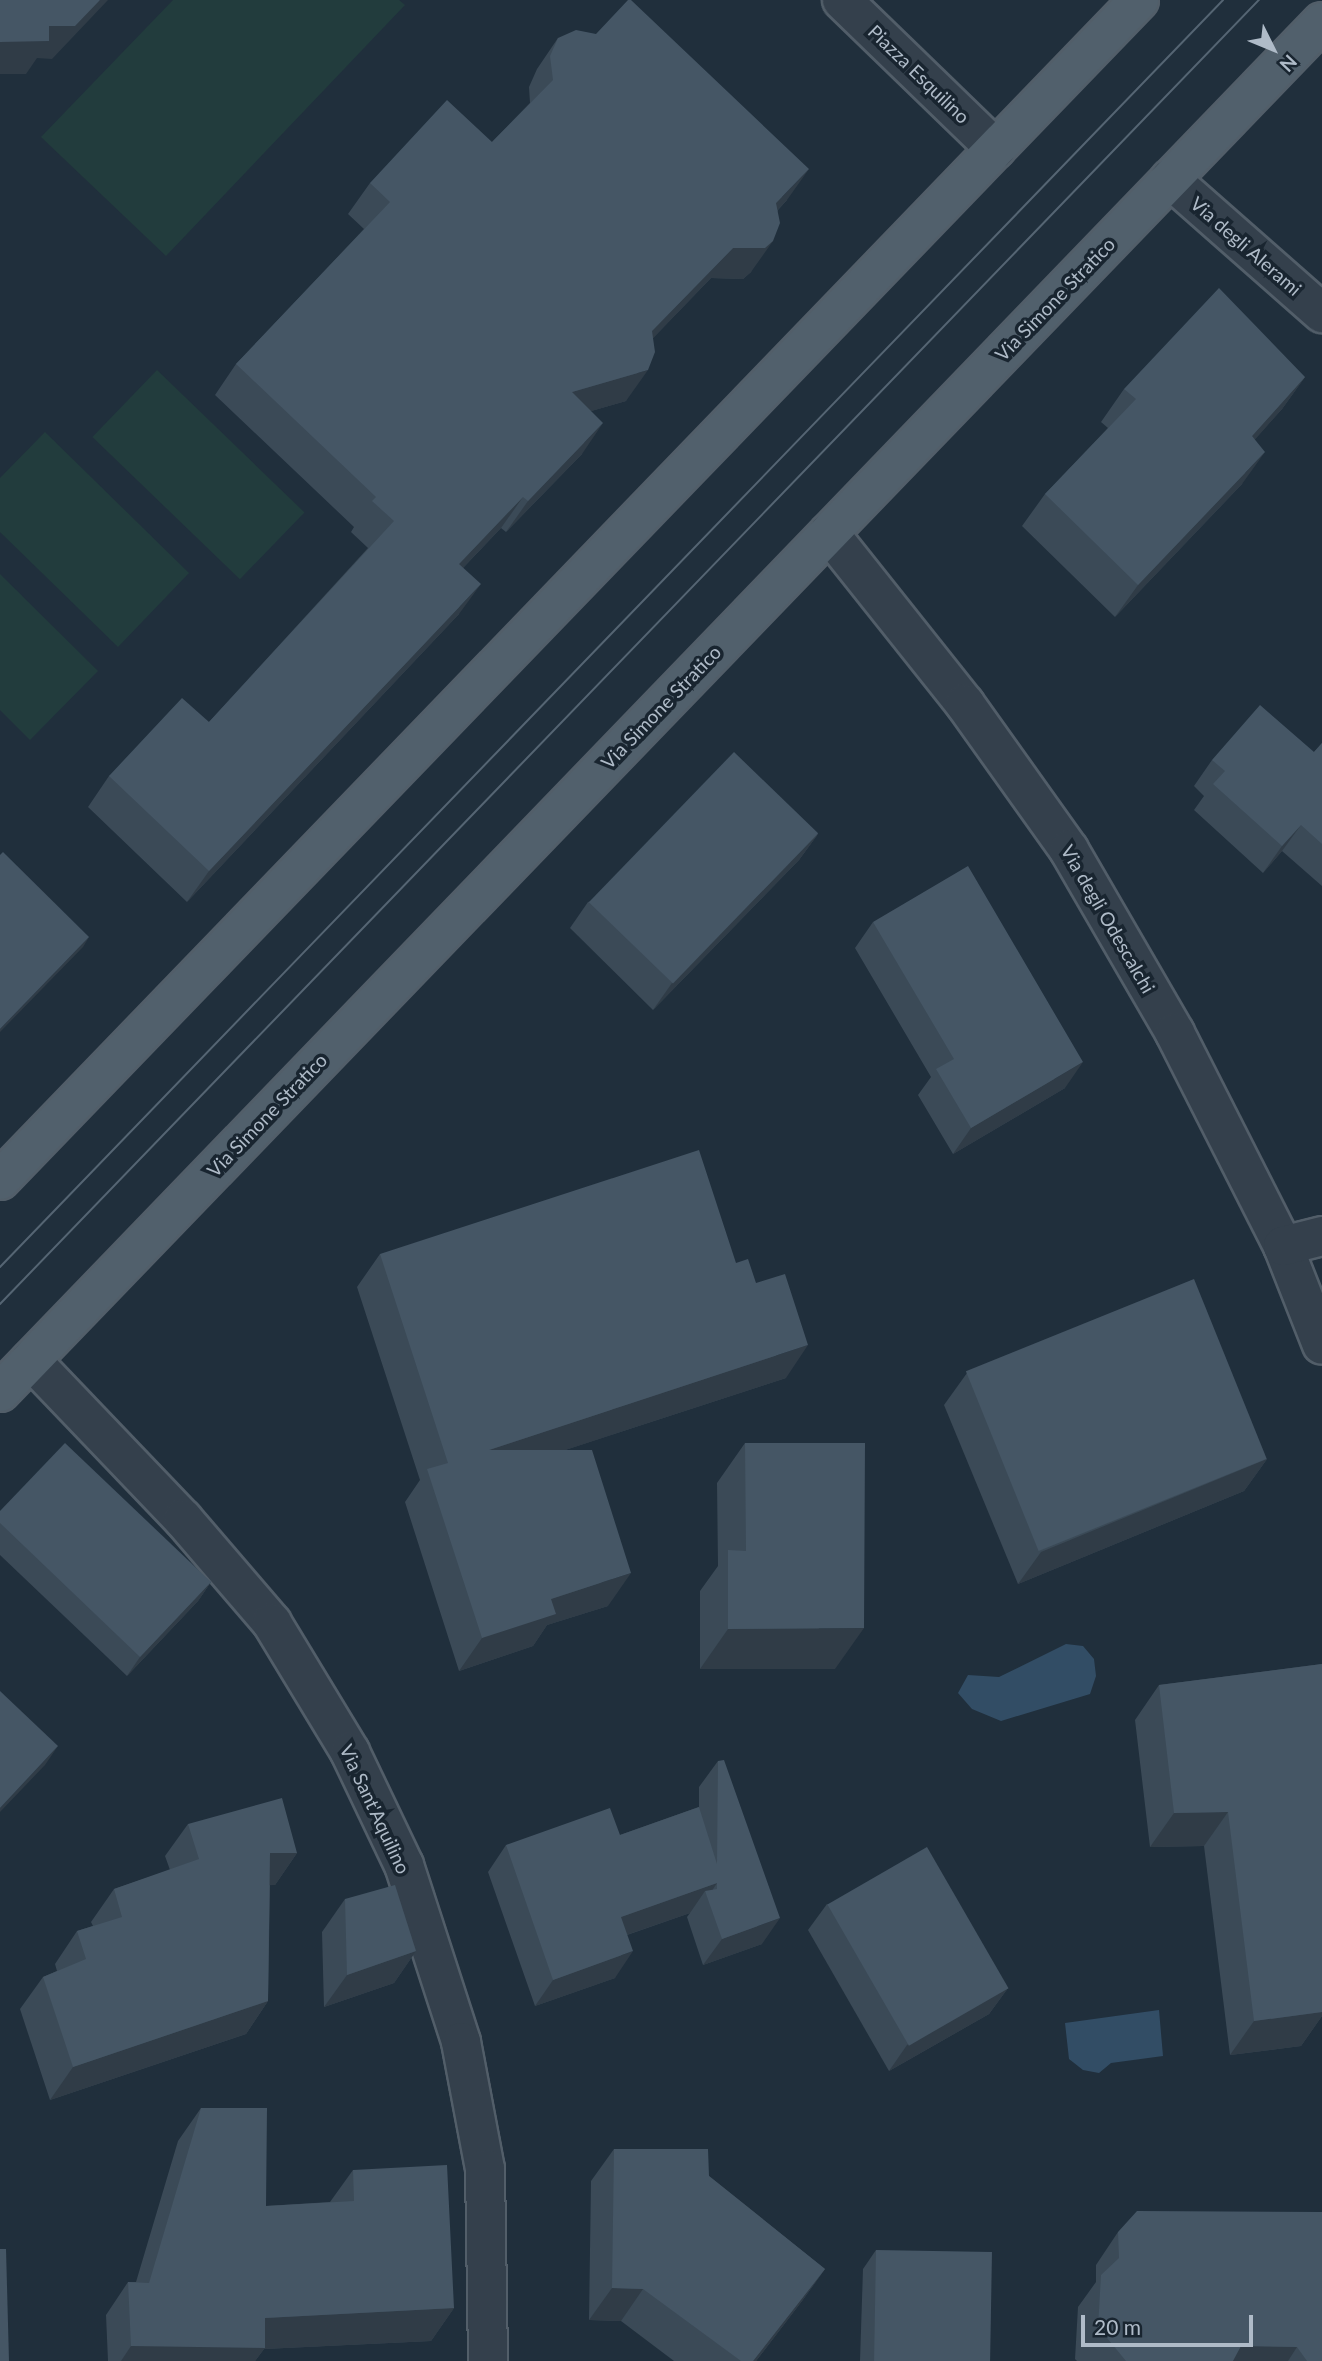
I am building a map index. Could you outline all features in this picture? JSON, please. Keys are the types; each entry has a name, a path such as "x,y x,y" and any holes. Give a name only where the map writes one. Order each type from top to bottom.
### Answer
{"main road":[{"path":"0,1180 1139,0"},
{"name":"Via Simone Stratico","path":"0,1392 1322,22"}],"street":[{"name":"Piazza Esquilino","path":"842,0 996,149"},
{"name":"Via degli Alerami","path":"1170,179 1322,313"},
{"name":"Via degli Odescalchi","path":"829,533 965,704 1069,850 1175,1033 1283,1246 1322,1345"},
{"path":"1283,1246 1322,1236"},
{"name":"Via Sant'Aquilino","path":"31,1360 183,1519 272,1623 349,1752 404,1865 461,2042 485,2169 488,2361"}],"green space":[{"path":"173,0 399,0 405,5 166,256 41,137"},
{"path":"157,370 304,512 240,579 92,437"},
{"path":"45,432 189,573 118,647 0,532 0,478"},
{"path":"0,574 98,671 30,740 0,710"}],"water":[{"path":"1066,1644 1083,1646 1094,1659 1096,1676 1090,1694 1001,1721 972,1709 958,1693 968,1675 999,1677"},
{"path":"1159,2010 1163,2056 1111,2063 1099,2073 1083,2070 1069,2059 1065,2023"}],"building":[{"path":"0,0 100,0 75,26 49,26 49,41 0,42"},
{"path":"628,0 809,169 776,203 780,223 773,241 765,248 733,248 652,331 655,352 648,370 572,392 603,423 528,501 523,497 459,564 481,584 209,871 109,776 182,698 209,722 394,521 372,501 376,497 236,364 390,202 370,183 447,100 492,142 553,80 550,56 558,38 576,30 596,34"},
{"path":"1219,288 1305,377 1252,436 1265,452 1138,585 1045,494 1136,399 1124,389"},
{"path":"1260,705 1314,752 1322,743 1322,844 1301,825 1282,846 1213,784 1225,771 1212,760"},
{"path":"734,752 818,833 673,984 589,902"},
{"path":"3,852 89,937 0,1029 0,855"},
{"path":"968,866 1083,1062 971,1128 936,1069 954,1059 873,922"},
{"path":"699,1150 736,1263 748,1259 756,1283 785,1274 808,1345 489,1450 592,1450 631,1573 551,1599 556,1614 482,1638 427,1469 448,1463 380,1254"},
{"path":"1194,1279 1267,1459 1039,1551 966,1371"},
{"path":"65,1443 211,1582 140,1657 0,1523 0,1511"},
{"path":"745,1443 865,1443 864,1628 728,1629 728,1550 746,1551"},
{"path":"1322,1664 1322,2012 1254,2021 1228,1812 1174,1813 1159,1685"},
{"path":"0,1691 58,1746 0,1808"},
{"path":"724,1760 780,1918 722,1939 705,1891 717,1889 717,1883 621,1917 633,1951 553,1980 506,1845 610,1808 620,1835 699,1807 717,1864 718,1761"},
{"path":"282,1798 297,1853 270,1853 268,2001 73,2067 43,1977 86,1959 77,1931 122,1917 114,1889 199,1859 188,1824"},
{"path":"927,1847 1008,1988 909,2046 827,1904"},
{"path":"395,1885 416,1951 347,1975 345,1899"},
{"path":"201,2108 267,2108 266,2206 354,2201 353,2170 447,2165 454,2308 265,2318 265,2348 131,2346 128,2282 149,2283"},
{"path":"614,2149 708,2149 709,2176 825,2269 753,2361 741,2361 643,2289 612,2288"},
{"path":"1137,2211 1322,2212 1322,2361 1307,2361 1297,2347 1241,2346 1233,2361 1126,2361 1098,2327 1101,2275 1119,2258 1118,2232"},
{"path":"0,2249 6,2249 9,2361 0,2361"},
{"path":"876,2250 992,2252 990,2361 874,2361"}],"tram line":[{"path":"0,1267 1223,0"},
{"path":"0,1304 1259,0"}]}
